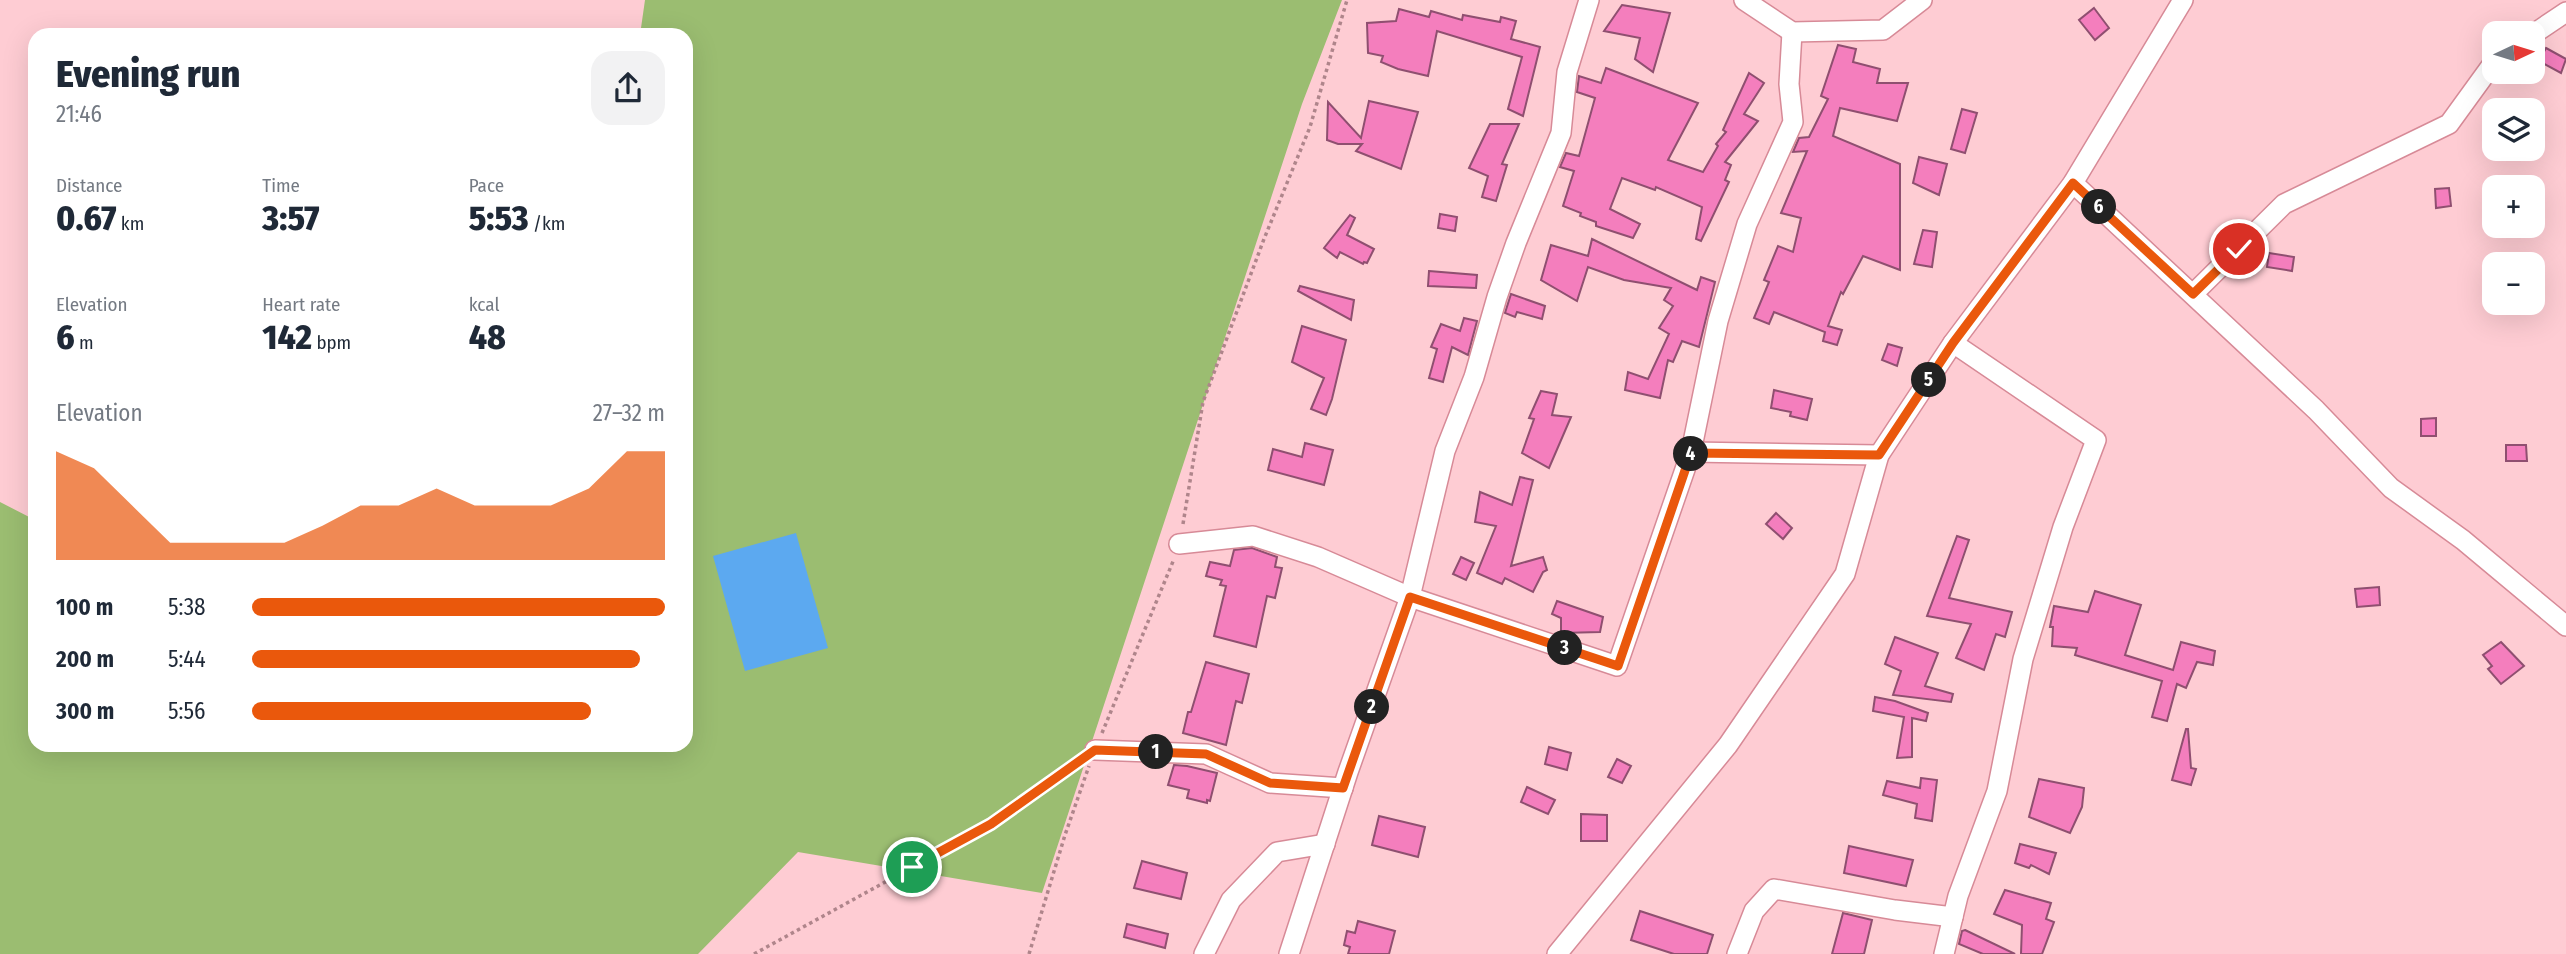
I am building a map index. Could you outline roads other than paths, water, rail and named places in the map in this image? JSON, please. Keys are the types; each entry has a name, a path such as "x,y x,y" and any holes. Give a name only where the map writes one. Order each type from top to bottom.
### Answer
{"street":[{"path":"1289,954 1343,788 1410,597 1445,451 1474,377 1516,243 1561,133 1567,72 1589,0"},
{"path":"1744,0 1792,32 1883,30 1922,0"},
{"path":"1557,954 1728,745 1845,574 1879,455 1953,343 2073,183 2183,0"},
{"path":"2545,26 2566,12"},
{"path":"1180,544 1253,536 1318,557 1410,597 1618,666 1691,453 1717,321 1747,224 1793,122 1789,84 1792,32"},
{"path":"2193,294 2284,204 2449,124 2482,79"},
{"path":"2073,183 2315,410 2391,488 2463,540 2566,626"},
{"path":"1945,954 1958,896 1997,791 2023,659 2063,527 2096,440 1953,343"},
{"path":"1691,453 1879,455"},
{"path":"1095,750 1206,754 1270,783 1343,788"},
{"path":"1205,954 1231,900 1277,852 1325,844"},
{"path":"1737,954 1754,911 1774,889 1953,917"}],"water":[{"path":"796,533 828,648 745,671 713,556"}]}
